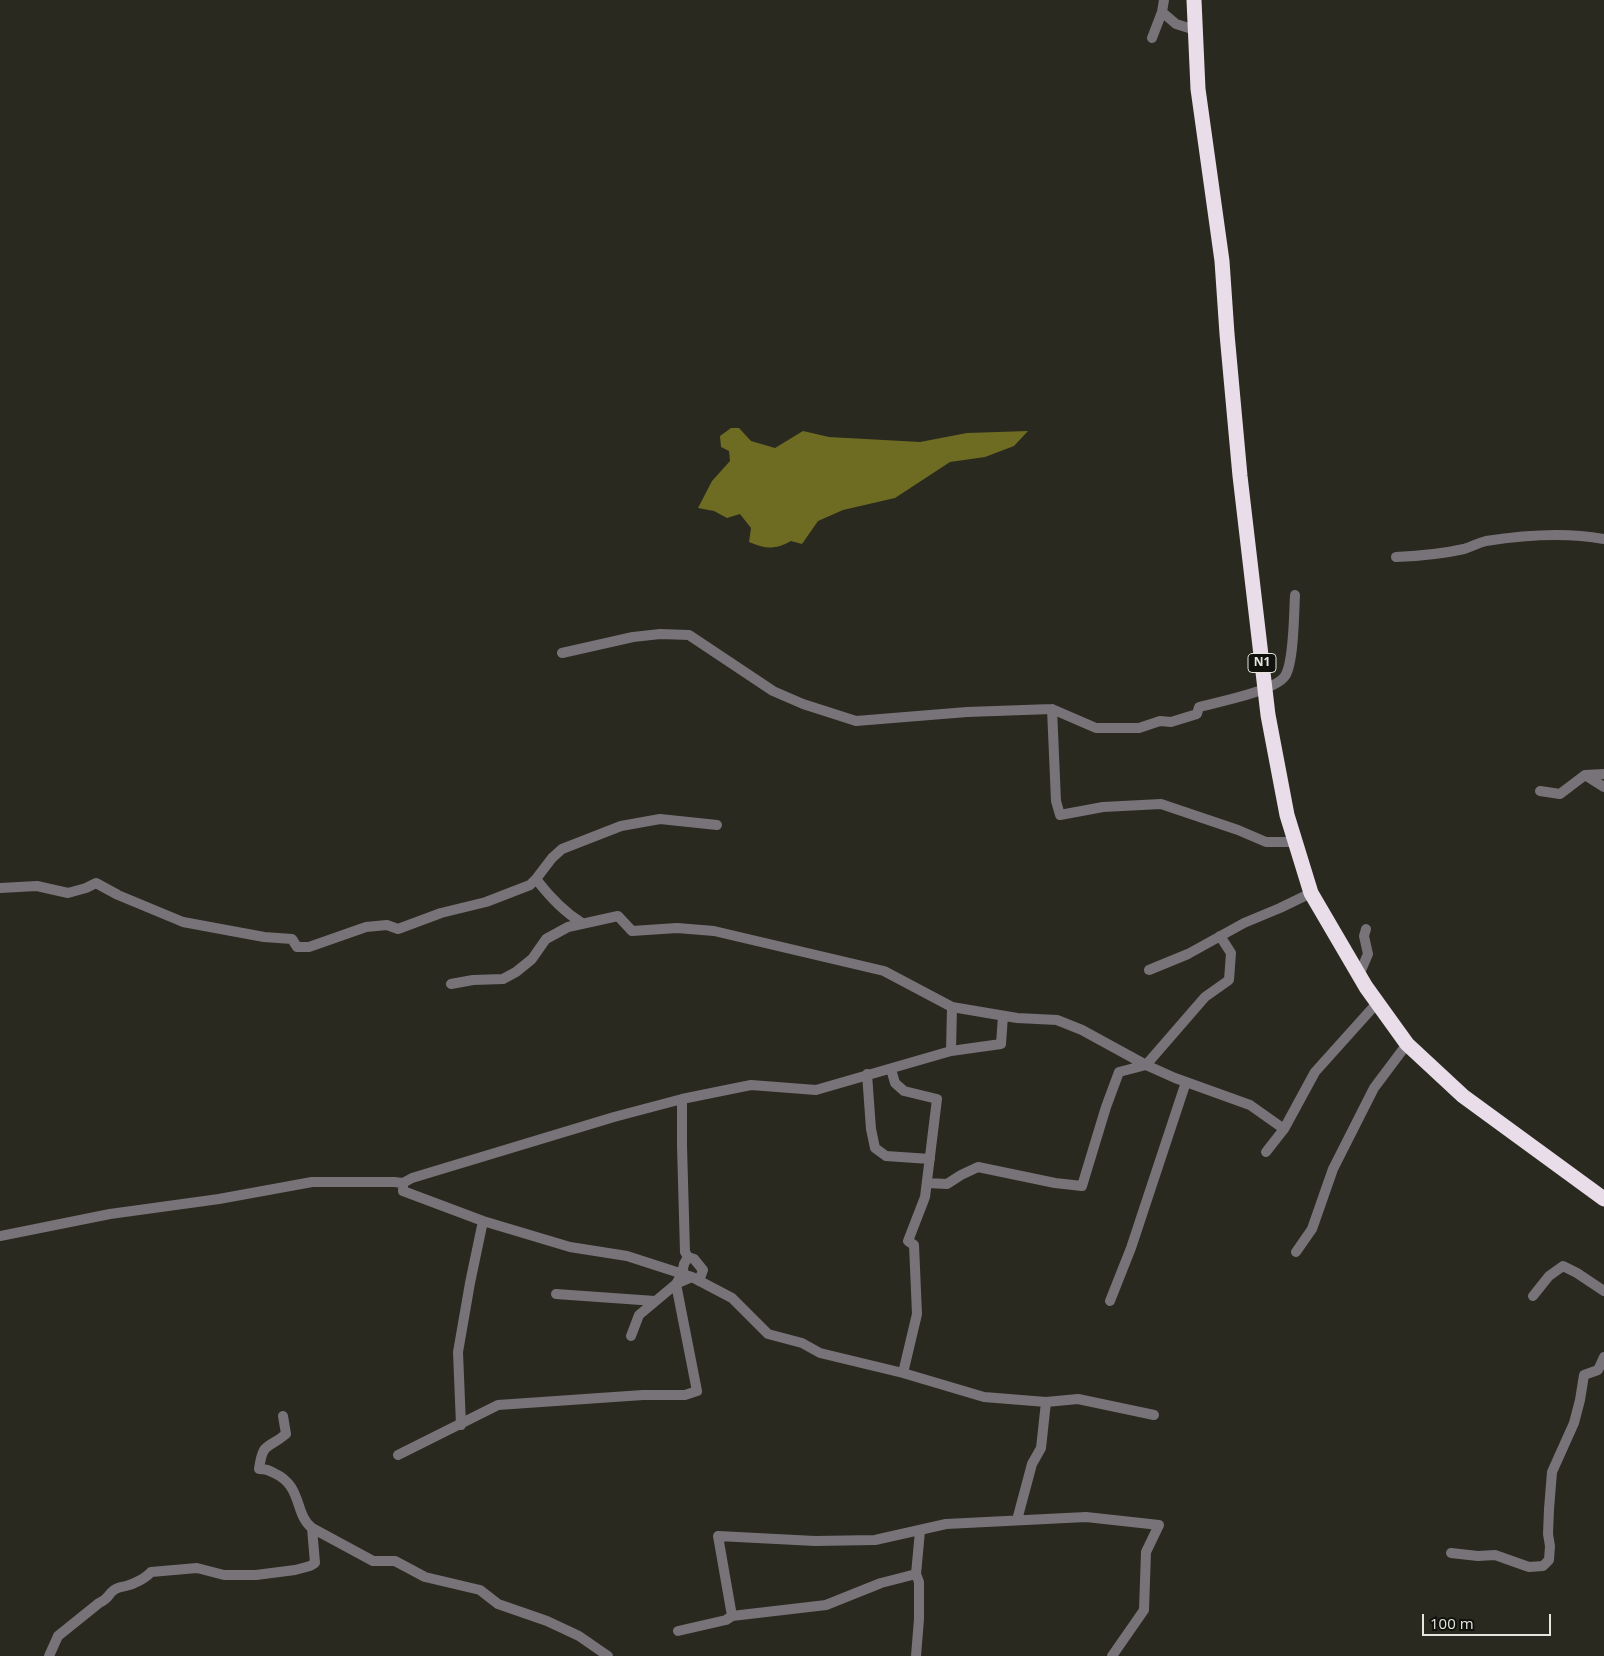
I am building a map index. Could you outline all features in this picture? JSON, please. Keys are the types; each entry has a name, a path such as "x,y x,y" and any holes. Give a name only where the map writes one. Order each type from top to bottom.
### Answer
{"highway":[{"name":"N1","path":"1194,0 1198,89 1222,261 1226,334 1240,476 1268,715 1286,806 1311,893 1359,975 1407,1044 1463,1096 1604,1199"}],"street":[{"path":"1152,38 1162,12 1164,0"},
{"path":"1162,12 1176,24 1195,30"},
{"path":"1396,557 1428,555 1465,548 1483,542 1523,537 1582,535 1604,539"},
{"path":"562,653 633,637 660,634 689,635 773,691 803,704 856,721 967,712 1052,709 1096,728 1139,728 1160,721 1171,722 1196,714 1199,707 1265,690 1285,676 1292,652 1295,595"},
{"path":"1052,709 1056,801 1060,815 1103,807 1161,804 1238,830 1266,842 1295,842"},
{"path":"1540,791 1560,794 1586,775 1604,774"},
{"path":"1586,775 1604,787"},
{"path":"0,888 37,886 68,893 96,883 118,895 183,922 264,937 292,939 297,947 309,947 366,927 387,925 398,929 441,913 486,902 530,885 562,849 621,826 660,819 717,825"},
{"path":"536,879 545,891 572,917 582,923"},
{"path":"1149,970 1188,954 1244,923 1311,893"},
{"path":"451,984 473,980 503,979 516,972 532,959 546,939 568,927 582,923 618,916 632,931 677,928 714,931 884,971 952,1007 1003,1016 1057,1020 1082,1030 1146,1065 1250,1106 1284,1129"},
{"path":"1359,975 1368,954 1364,936 1366,929"},
{"path":"927,1183 946,1184 978,1167 1055,1183 1082,1186 1118,1072 1146,1065 1205,997 1229,980 1231,953 1220,936"},
{"path":"1266,1152 1284,1129 1316,1072 1377,1002"},
{"path":"951,1051 952,1007"},
{"path":"0,1236 110,1214 219,1199 312,1182 403,1183 412,1178 614,1117 682,1099 751,1085 816,1090 951,1051 1001,1044 1003,1016"},
{"path":"1296,1252 1312,1229 1333,1169 1374,1088 1407,1044"},
{"path":"891,1069 895,1083 904,1091 937,1099 925,1197 908,1241 914,1245 917,1314 903,1373"},
{"path":"867,1074 874,1148 886,1156 930,1159"},
{"path":"1110,1300 1137,1230 1186,1082"},
{"path":"631,1336 638,1315 676,1284 688,1257 686,1252 682,1156 682,1099"},
{"path":"403,1183 403,1191 484,1221 570,1247 627,1256 696,1279 732,1298 768,1334 802,1343 820,1353 903,1373 984,1397 1046,1402 1078,1399 1154,1415"},
{"path":"461,1425 458,1352 470,1283 484,1221"},
{"path":"676,1284 696,1279 702,1270 694,1259 688,1257"},
{"path":"1533,1296 1549,1276 1563,1266 1604,1291"},
{"path":"398,1455 498,1405 643,1395 685,1395 697,1391 676,1284"},
{"path":"556,1294 655,1301"},
{"path":"1451,1553 1478,1556 1495,1555 1529,1567 1543,1566 1548,1560 1552,1472 1574,1423 1584,1375 1598,1370 1604,1357"},
{"path":"1017,1520 1032,1464 1041,1448 1046,1402"},
{"path":"283,1416 286,1434 277,1442 265,1448 261,1454 259,1469 266,1468 280,1475 288,1483 297,1496 307,1524 312,1528 373,1561 395,1561 424,1577 480,1590 498,1604 547,1621 579,1636 608,1656"},
{"path":"732,1616 718,1536 815,1541 875,1540 946,1524 1086,1517 1159,1524 1146,1552 1144,1610 1112,1656"},
{"path":"49,1656 58,1636 99,1603 107,1600 113,1590 129,1586 148,1576 151,1572 197,1568 224,1575 256,1575 310,1566 315,1563 312,1528"},
{"path":"916,1656 919,1582 916,1574 920,1531"},
{"path":"678,1631 726,1620 732,1616 826,1606 881,1583 916,1574"}],"shaded area":[{"path":"731,428 739,428 751,441 775,448 803,431 829,437 920,442 967,433 1028,431 1014,446 985,457 950,462 895,498 843,510 818,521 802,544 791,541 780,546 770,547 749,542 751,528 740,514 727,518 714,511 698,508 712,481 730,461 729,451 721,447 720,436"}]}
